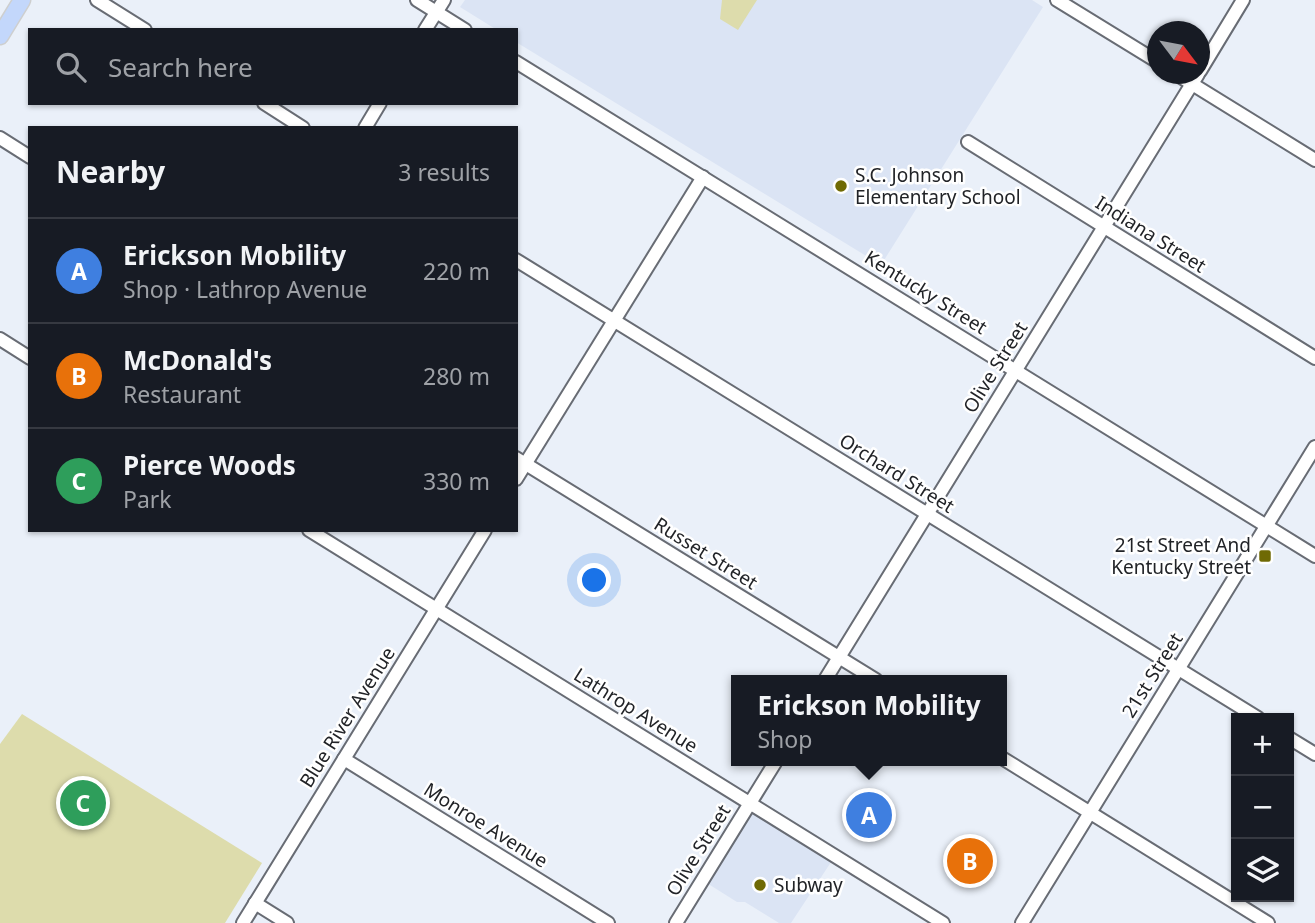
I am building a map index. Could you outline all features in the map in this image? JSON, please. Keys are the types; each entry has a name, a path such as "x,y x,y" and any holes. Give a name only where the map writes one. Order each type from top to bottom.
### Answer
{"main road":[{"path":"0,36 22,0"}],"street":[{"path":"97,0 142,28"},
{"path":"417,0 462,28"},
{"path":"426,28 444,0"},
{"path":"1057,0 1147,56"},
{"name":"Olive Street","path":"1210,53 1243,0"},
{"name":"Kentucky Street","path":"518,63 1315,556"},
{"name":"Olive Street","path":"828,675 1191,84"},
{"path":"1207,84 1315,160"},
{"path":"267,105 300,126"},
{"path":"366,126 379,105"},
{"path":"0,138 28,156"},
{"name":"Indiana Street","path":"968,142 1315,358"},
{"path":"521,461 614,320 703,177"},
{"name":"Orchard Street","path":"518,261 1250,713"},
{"path":"0,339 28,357"},
{"name":"21st Street","path":"1022,923 1315,446"},
{"name":"Russet Street","path":"521,461 868,675"},
{"name":"Lathrop Avenue","path":"312,532 943,923"},
{"name":"Blue River Avenue","path":"243,923 484,532"},
{"path":"1294,740 1315,754"},
{"name":"Monroe Avenue","path":"344,759 608,923"},
{"path":"1007,761 1268,923"},
{"name":"Olive Street","path":"676,923 773,766"},
{"path":"255,903 288,923"}],"shaded area":[{"name":"S.C. Johnson Elementary School","path":"465,0 1032,0 1043,7 881,265 518,43 518,28 494,28 460,7"},
{"path":"749,803 835,856 791,923 779,923 745,902 737,902 702,880"}],"green space":[{"path":"722,0 757,0 738,30 720,19"},
{"path":"22,714 262,863 225,923 0,923 0,744"}],"place":[{"name":"S.C. Johnson Elementary School","path":"841,186"},
{"name":"21st Street And Kentucky Street","path":"1265,556"},
{"name":"Pierce Woods","path":"83,803"},
{"name":"Erickson Mobility","path":"869,815"},
{"name":"McDonald's","path":"970,861"},
{"name":"Subway","path":"760,885"}]}
